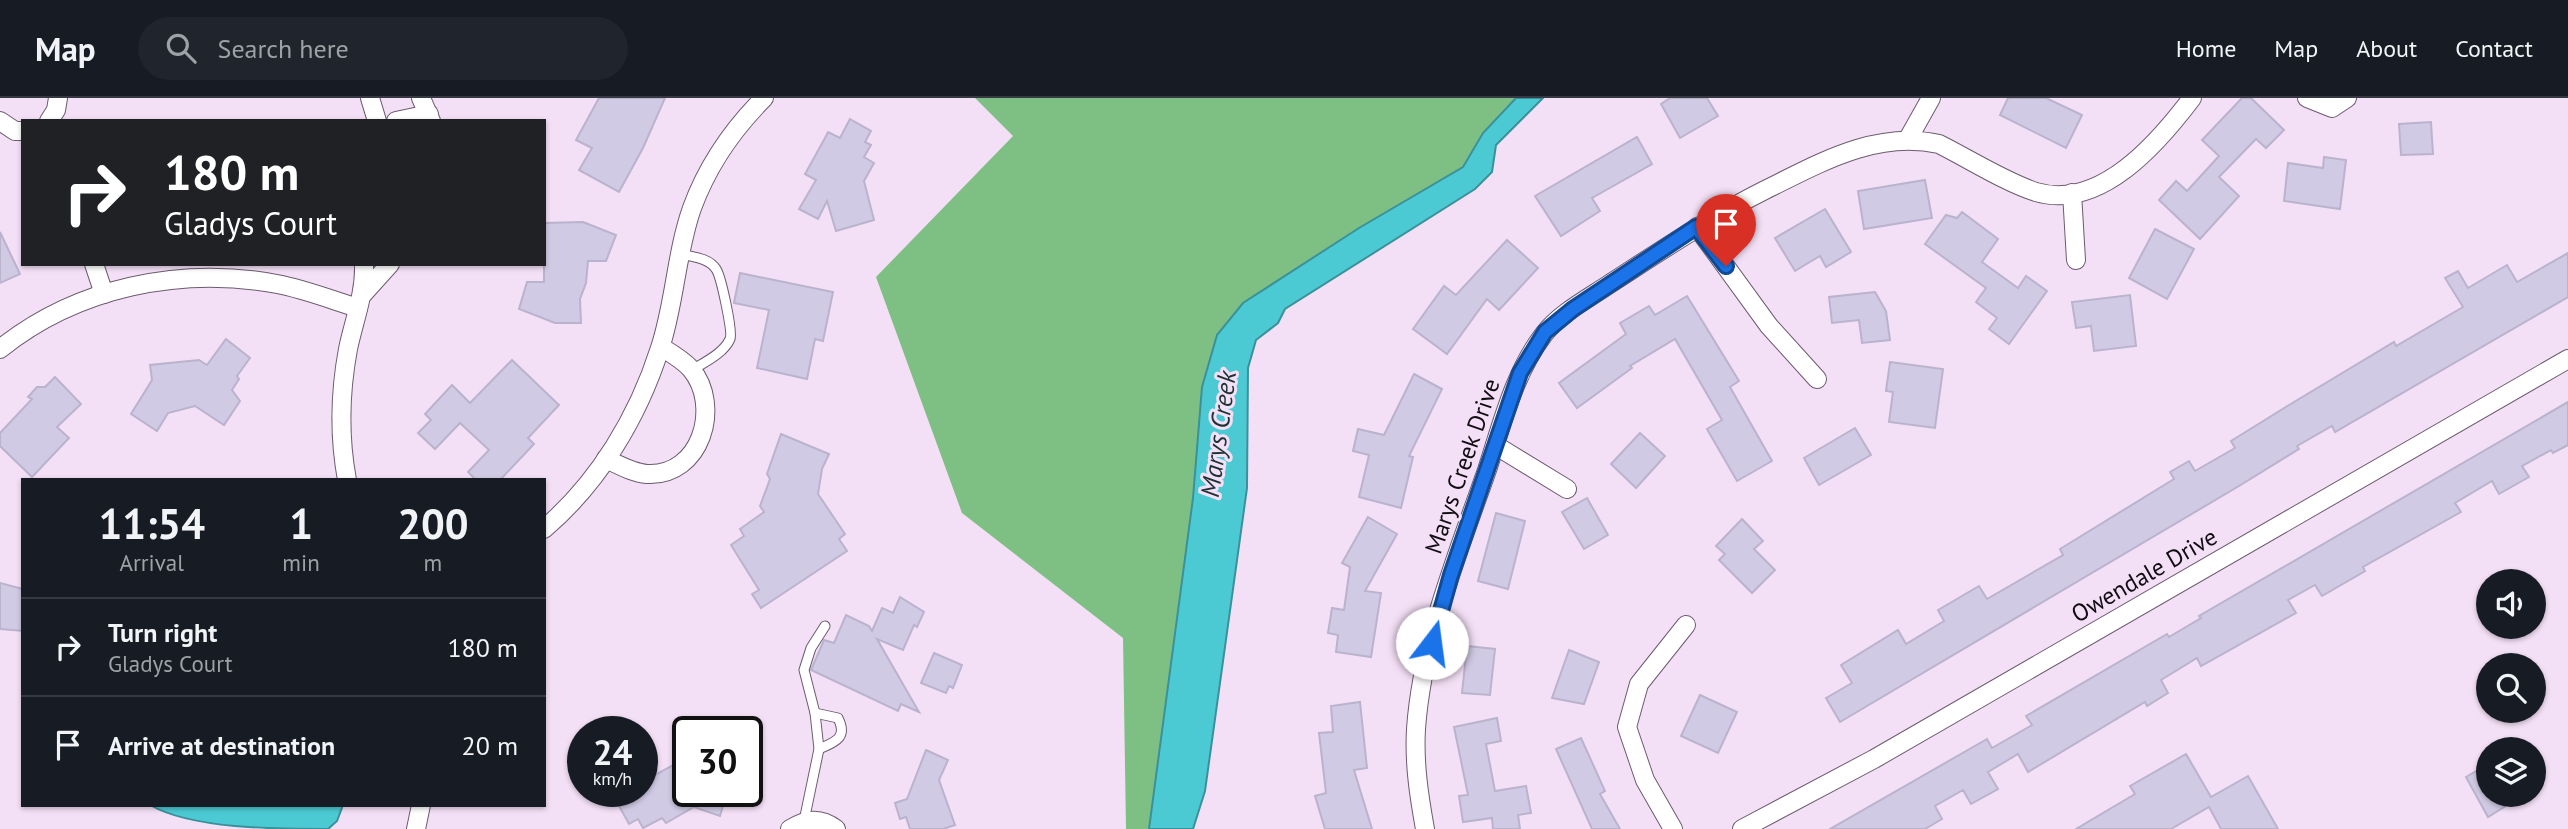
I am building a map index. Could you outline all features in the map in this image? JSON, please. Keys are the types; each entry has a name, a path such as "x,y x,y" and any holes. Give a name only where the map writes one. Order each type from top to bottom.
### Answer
{"street":[{"path":"50,119 56,110 58,98"},
{"path":"370,98 376,119"},
{"path":"546,527 578,497 606,459 640,398 661,347 692,210 715,162 745,118 764,98"},
{"path":"1908,139 1931,98"},
{"path":"2076,260 2072,193 2104,182 2129,165 2163,136 2192,98"},
{"path":"2307,98 2332,108 2347,98"},
{"path":"402,119 427,111"},
{"path":"0,121 15,131 21,131"},
{"name":"Marys Creek Drive","path":"1425,829 1416,782 1416,729 1426,666 1451,575 1520,373 1545,332 1573,309 1696,227 1835,155 1867,145 1908,139 1939,144 2036,192 2072,193"},
{"path":"1696,227 1769,326 1818,379"},
{"path":"95,266 104,294"},
{"path":"347,478 342,436 343,380 361,301 364,266"},
{"path":"361,301 388,266"},
{"path":"0,349 42,321 104,294 170,279 233,278 279,284 361,301"},
{"path":"606,459 636,472 656,474 678,465 702,439 706,418 704,392 692,370 661,347"},
{"name":"Owendale Drive","path":"1742,829 1874,759 2568,359"},
{"path":"1495,445 1567,489"},
{"path":"1673,829 1645,780 1627,727 1639,684 1686,625"},
{"path":"416,829 421,807"},
{"path":"797,825 825,822 836,829"}],"lane":[{"path":"681,254 705,260 716,269 732,328 730,338 720,352 692,370"},
{"path":"797,825 818,749 815,713 804,670 811,648 825,626"},
{"path":"815,713 838,718 843,727 842,735 837,741 818,749"}],"green space":[{"path":"975,98 1516,98 1483,133 1463,167 1359,228 1243,303 1217,335 1202,387 1193,498 1149,829 1126,829 1123,638 962,513 876,277 1013,136"}],"water":[{"name":"Marys Creek","path":"1516,98 1543,98 1496,145 1492,172 1475,189 1285,309 1278,323 1256,340 1248,368 1247,488 1205,791 1193,829 1149,829 1193,498 1202,387 1217,335 1243,303 1359,228 1463,167 1483,133"},
{"path":"154,807 342,807 337,821 328,829 235,826 168,813"}],"building":[{"path":"599,98 665,98 643,148 619,192 579,170 592,148 576,140"},
{"path":"1670,98 1707,98 1718,116 1680,138 1661,104"},
{"path":"2008,98 2046,98 2082,115 2066,148 2000,115"},
{"path":"2242,98 2251,98 2284,130 2266,148 2256,139 2219,177 2239,196 2200,239 2159,200 2176,181 2187,191 2219,156 2202,140"},
{"path":"850,119 871,131 865,142 871,145 864,157 874,163 864,181 874,220 836,231 827,201 818,219 799,209 816,180 805,174 828,132 840,138"},
{"path":"2431,122 2433,154 2401,155 2399,124"},
{"path":"1637,137 1652,164 1592,198 1600,211 1561,236 1535,196"},
{"path":"2324,157 2346,160 2340,209 2284,201 2288,163 2323,168"},
{"path":"1925,180 1932,218 1864,229 1858,191"},
{"path":"1825,209 1851,252 1826,267 1820,256 1795,271 1775,238"},
{"path":"1962,212 1998,239 1982,262 2018,288 2026,276 2047,291 2009,344 1989,329 1997,318 1976,302 1986,288 1925,244 1946,215 1957,218"},
{"path":"583,222 616,235 606,261 588,261 586,283 580,299 581,323 555,323 519,309 527,282 544,282 546,223"},
{"path":"2155,229 2194,249 2167,299 2129,278"},
{"path":"0,232 20,274 0,283"},
{"path":"1507,240 1538,268 1499,310 1487,299 1447,354 1413,329 1444,286 1456,295"},
{"path":"2568,253 2568,297 2335,432 2332,426 2297,446 2299,449 2239,486 1840,722 1826,698 1852,683 1841,665 1898,630 1906,644 1944,621 1938,610 1979,586 1987,599 2063,555 2060,549 2174,479 2170,472 2189,461 2195,471 2235,448 2231,441 2289,405 2394,342 2396,346 2463,307 2445,278 2458,271 2468,288 2507,265 2517,282"},
{"path":"740,273 833,292 823,341 815,339 807,379 757,368 769,310 734,303"},
{"path":"1875,292 1886,311 1890,340 1862,343 1859,320 1832,323 1829,297"},
{"path":"2130,295 2136,346 2094,351 2091,326 2076,328 2072,302"},
{"path":"1687,296 1739,381 1730,387 1772,461 1737,481 1707,429 1722,420 1675,339 1630,366 1632,368 1577,408 1559,383 1626,334 1620,323 1649,306 1655,315"},
{"path":"226,339 250,358 237,376 239,379 232,390 240,401 224,425 195,406 168,413 157,431 131,414 152,380 150,365 199,360 207,365"},
{"path":"512,360 559,405 528,438 534,444 502,478 474,478 468,472 489,450 460,423 435,449 418,433 431,420 425,414 452,385 470,403"},
{"path":"1890,362 1943,369 1935,428 1889,422 1893,392 1886,391"},
{"path":"1414,374 1442,389 1409,456 1413,457 1401,508 1359,497 1369,455 1353,451 1358,429 1384,435"},
{"path":"55,377 81,404 57,427 69,438 32,477 0,446 0,433 32,399 28,397 37,387 45,387"},
{"path":"2568,402 2568,445 2553,453 2551,450 2522,466 2529,477 2499,494 2492,481 2455,503 2461,512 2363,567 2365,571 2322,596 2315,585 2288,600 2296,613 2201,666 2197,658 2161,680 2168,693 2147,706 2145,702 2028,772 2018,754 1988,772 1998,789 1971,804 1963,790 1935,806 1942,819 1925,829 1830,829 1987,739 1992,748 2032,725 2026,716 2167,634 2169,637 2201,618 2199,616"},
{"path":"1855,428 1871,455 1819,485 1804,458"},
{"path":"1640,433 1665,456 1636,488 1611,464"},
{"path":"781,434 829,454 822,469 818,494 845,534 839,539 847,551 761,608 752,594 759,590 731,545 744,536 740,529 764,512 760,506 770,479 767,474"},
{"path":"1587,498 1608,535 1584,549 1562,512"},
{"path":"1496,513 1525,521 1508,589 1478,581"},
{"path":"1368,517 1397,534 1365,591 1381,593 1371,657 1336,652 1338,635 1328,633 1332,608 1344,610 1350,567 1342,563"},
{"path":"1742,519 1763,541 1754,549 1775,570 1752,593 1719,560 1725,554 1716,546"},
{"path":"0,583 21,588 21,631 0,629"},
{"path":"900,597 924,612 917,627 914,625 903,650 877,639 919,712 901,704 898,711 811,670 824,640 834,643 846,615 869,626 872,631 882,608 893,613"},
{"path":"1467,646 1495,649 1490,695 1462,693"},
{"path":"1569,650 1599,662 1584,704 1552,698"},
{"path":"934,653 962,665 953,688 949,686 946,693 921,683"},
{"path":"1700,695 1737,712 1718,753 1681,736"},
{"path":"1360,702 1367,768 1354,770 1372,829 1325,829 1315,796 1326,793 1319,733 1333,732 1331,706"},
{"path":"1497,718 1501,741 1486,744 1495,791 1526,786 1531,813 1518,815 1520,829 1493,829 1492,818 1463,822 1459,796 1468,795 1454,727"},
{"path":"1581,738 1605,791 1600,794 1620,829 1592,829 1556,749"},
{"path":"926,750 948,760 939,780 955,825 943,829 910,829 906,817 900,819 895,803 907,799"},
{"path":"2186,754 2211,797 2248,776 2278,829 2221,829 2209,807 2171,829 2076,829 2135,794 2130,786"},
{"path":"672,766 672,807 694,807 666,823 662,818 643,828 638,819 629,824 620,807 658,807 658,773"},
{"path":"2476,771 2476,795 2466,777"},
{"path":"694,807 723,807 720,816"},
{"path":"2482,807 2504,807 2488,817"}],"route":[{"path":"1432,643 1451,575 1520,373 1545,332 1573,309 1696,227 1726,266"}]}
